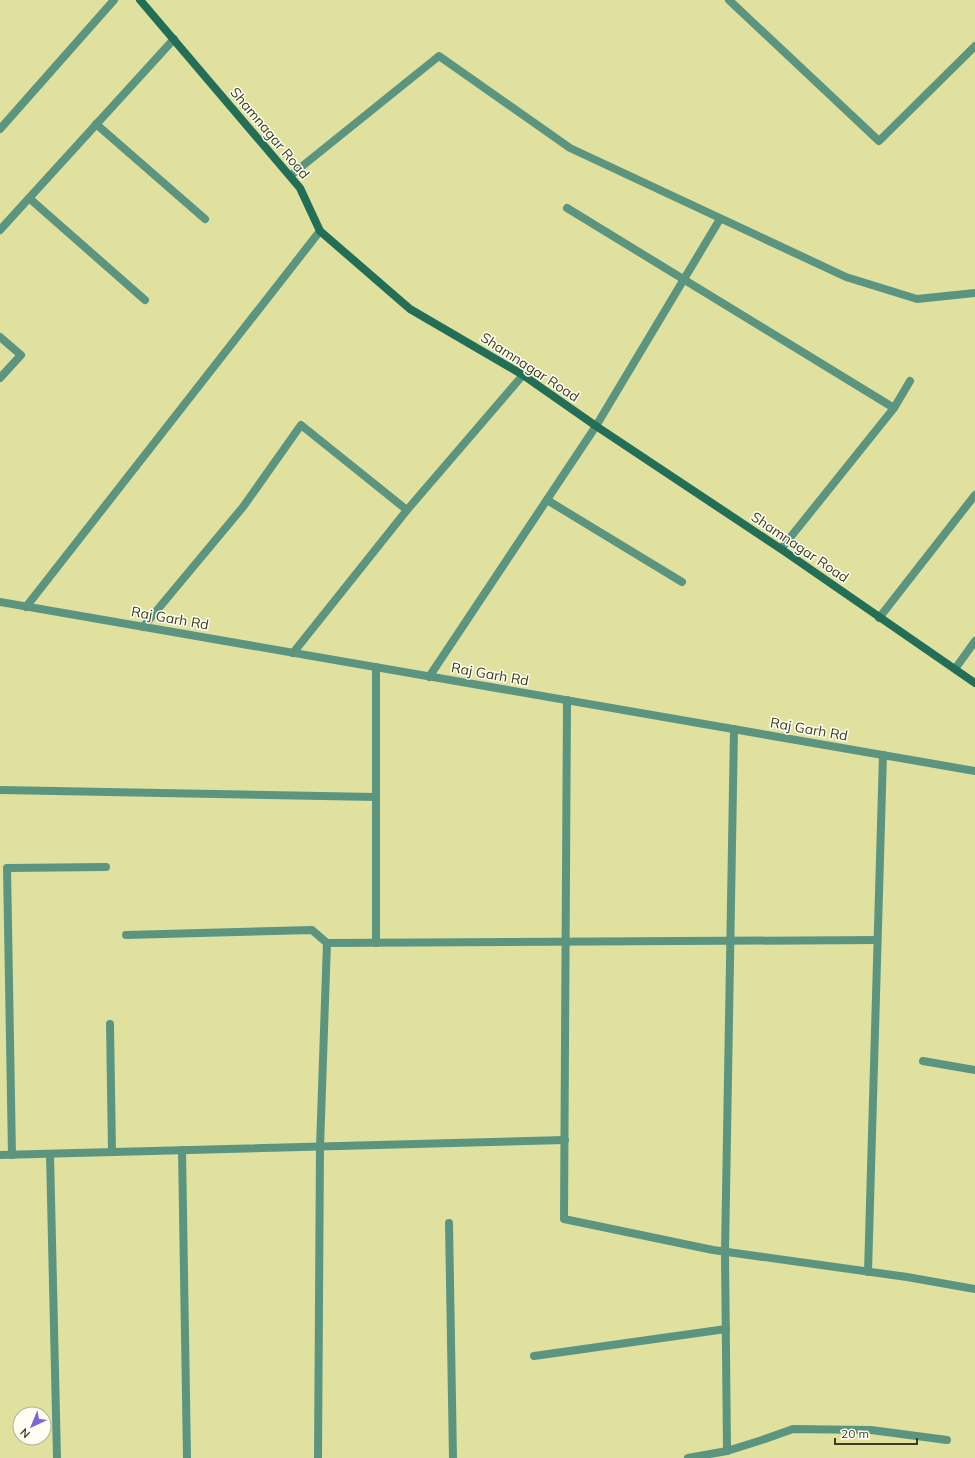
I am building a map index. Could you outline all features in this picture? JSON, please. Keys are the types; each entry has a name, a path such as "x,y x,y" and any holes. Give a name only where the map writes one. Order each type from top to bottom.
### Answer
{"main road":[{"name":"Shamnagar Road","path":"140,0 300,188 320,231 410,309 523,375 596,426 781,549 975,683"}],"street":[{"path":"0,129 114,0"},
{"path":"729,0 879,141 975,46"},
{"path":"0,230 174,39"},
{"path":"290,176 439,56 570,148 846,277 917,299 975,293"},
{"path":"96,124 205,219"},
{"path":"29,198 145,300"},
{"path":"567,208 894,408"},
{"path":"429,677 596,426 720,219"},
{"path":"26,607 320,231"},
{"path":"0,337 21,355 0,378"},
{"path":"293,653 406,510 523,375"},
{"path":"781,549 894,408 910,382"},
{"path":"143,627 243,507 301,425 406,510"},
{"path":"879,618 975,495"},
{"path":"547,500 682,582"},
{"name":"Raj Garh Rd","path":"0,602 975,771"},
{"path":"955,669 975,641"},
{"path":"376,667 376,943"},
{"path":"567,700 564,1219 725,1252 975,1289"},
{"path":"727,1450 725,1252 734,729"},
{"path":"868,1272 883,755"},
{"path":"0,790 376,797"},
{"path":"12,1155 7,868 106,867"},
{"path":"126,935 312,930 327,943 877,940"},
{"path":"318,1458 320,1147 327,943"},
{"path":"110,1024 112,1152"},
{"path":"923,1061 975,1070"},
{"path":"0,1155 565,1140"},
{"path":"182,1150 187,1458"},
{"path":"50,1154 57,1458"},
{"path":"449,1223 453,1458"},
{"path":"534,1356 726,1329"},
{"path":"688,1458 727,1450 793,1429 871,1430 947,1440"}]}
